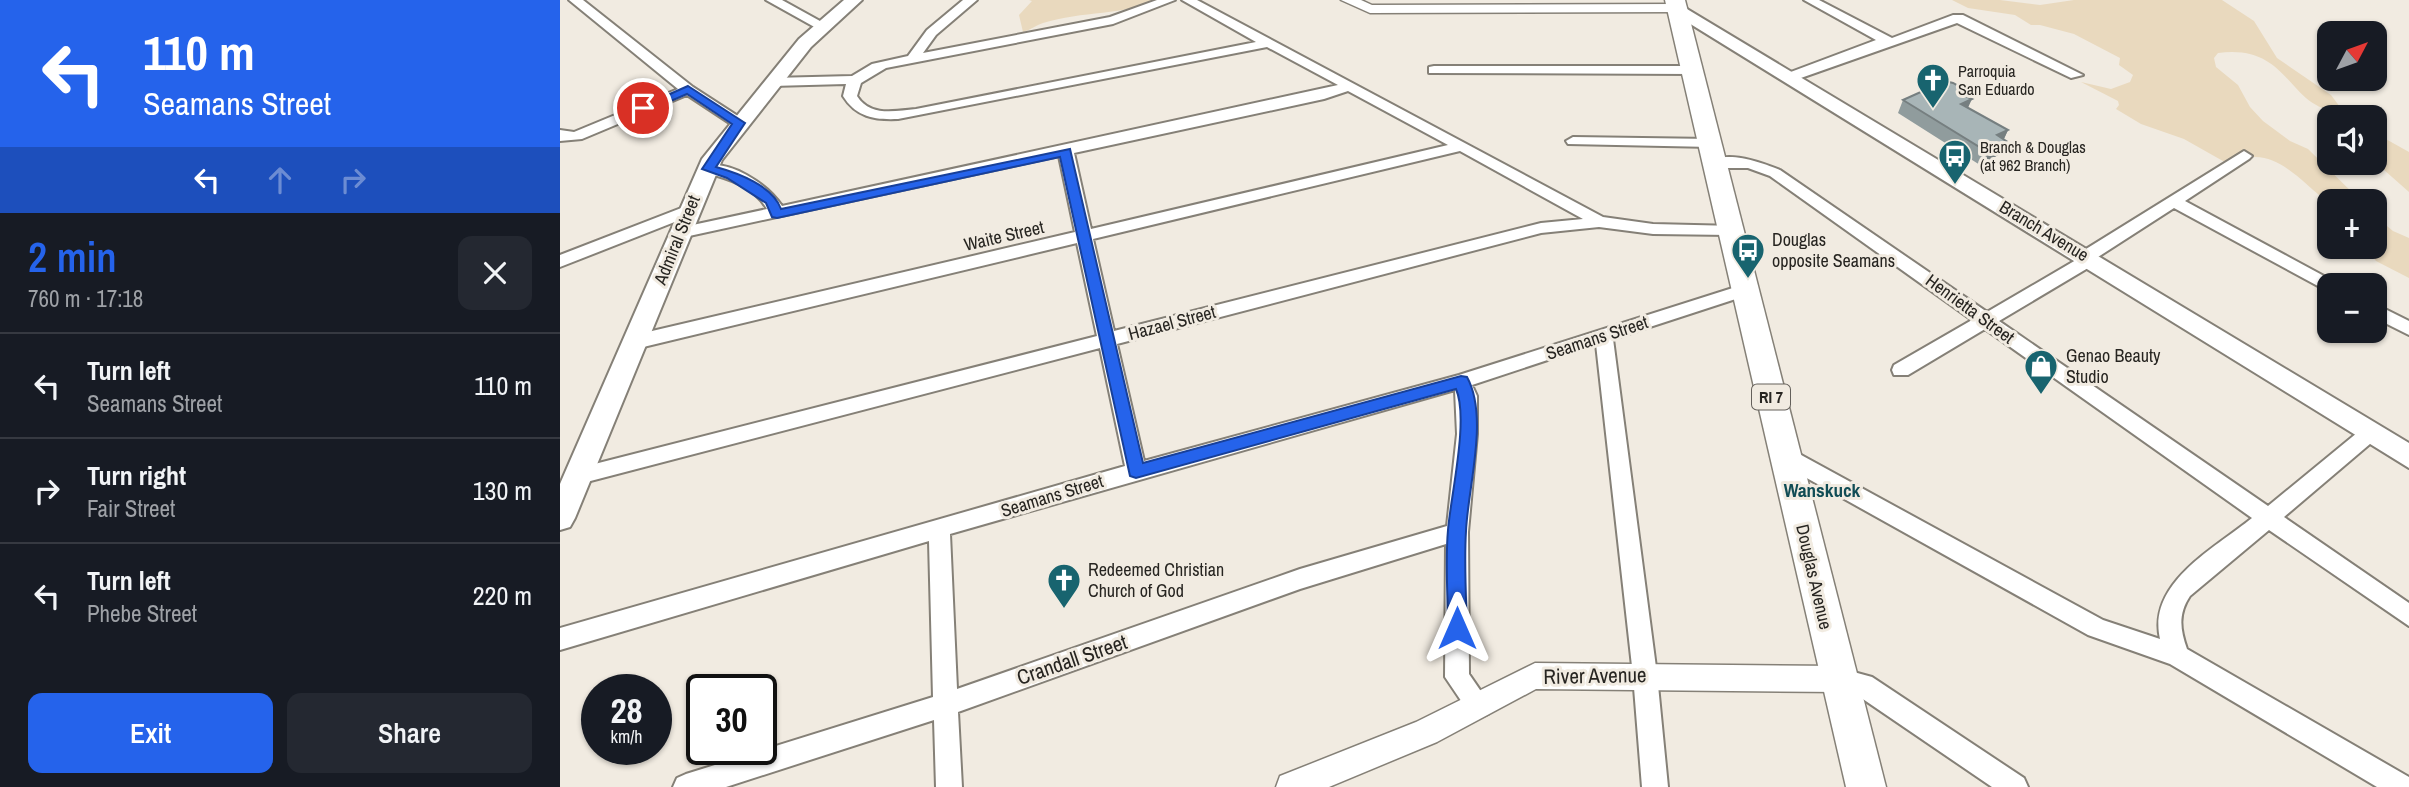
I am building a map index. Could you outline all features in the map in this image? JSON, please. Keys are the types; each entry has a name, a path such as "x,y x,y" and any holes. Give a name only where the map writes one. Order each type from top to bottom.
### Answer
{"main road":[{"name":"Admiral Street","path":"561,514 708,169 739,123 772,82 822,26 854,0"},
{"name":"Douglas Avenue","path":"1676,4 1715,153 1730,230 1866,787"},
{"name":"Branch Avenue","path":"1676,4 2409,457"}],"street":[{"path":"575,0 688,90 739,123"},
{"path":"772,0 822,26"},
{"path":"915,57 919,47 971,0"},
{"path":"1170,0 1113,20 915,57 874,68 857,80 850,91 859,109 872,114 895,116 1269,43"},
{"path":"1188,0 1599,222"},
{"path":"1348,0 1370,9 1676,4"},
{"path":"1810,0 1886,41 1896,43 1958,18 2076,75"},
{"path":"1793,76 1886,41"},
{"path":"1434,70 1693,70"},
{"path":"772,82 857,80"},
{"path":"680,233 1066,152 1324,95 1349,86"},
{"path":"563,136 688,90"},
{"name":"Henrietta Street","path":"1573,141 1715,153 1775,173 2409,616"},
{"name":"Waite Street","path":"635,342 1462,146"},
{"path":"1066,152 1105,341 1136,471"},
{"path":"1901,370 2082,264 2087,258 2244,156"},
{"path":"708,169 732,175 772,200 777,214"},
{"path":"2174,201 2317,279"},
{"path":"560,261 689,209"},
{"name":"Hazael Street","path":"579,476 1474,243 1541,228 1599,222 1653,229 1730,230"},
{"name":"Seamans Street","path":"560,639 1136,471 1461,381 1745,290"},
{"path":"2387,317 2409,329"},
{"path":"1604,336 1645,675 1655,787"},
{"path":"1461,381 1467,396 1467,434 1457,532 1457,677 1479,706"},
{"path":"2177,656 2168,622 2170,605 2190,581 2370,433"},
{"path":"1785,457 2096,628 2177,656 2402,787"},
{"path":"939,530 949,787"},
{"name":"Crandall Street","path":"686,787 944,705 1300,579 1457,532"},
{"name":"River Avenue","path":"1291,787 1479,706 1505,688 1535,676 1839,679"},
{"path":"1839,679 1864,685 2015,787"}],"shaded area":[{"path":"1029,0 1161,0 1132,8 1058,19 1023,32 1019,15 1032,1"},
{"path":"1952,0 2000,0 2040,5 2074,0 2222,0 2254,21 2277,58 2317,85 2317,91 2325,91 2331,95 2338,105 2318,105 2310,101 2276,67 2261,58 2243,53 2218,53 2214,58 2216,67 2238,85 2250,107 2263,121 2290,141 2308,149 2317,158 2317,175 2334,175 2349,189 2317,189 2317,193 2295,174 2271,160 2258,157 2230,165 2184,139 2141,124 2116,109 2118,101 2081,82 2111,89 2130,82 2133,75 2119,65 2120,58 2074,34 2031,25 2015,15 1968,8"},
{"path":"2387,140 2409,152 2409,192 2387,173"},
{"path":"2387,226 2409,238 2409,278 2374,259 2387,259"}],"building":[{"path":"1945,81 1971,93 1965,96 1972,99 1961,104 2008,130 1997,135 2006,141 1986,151 1903,100"}],"place":[{"name":"Parroquia San Eduardo","path":"1933,110"},
{"name":"Branch & Douglas (at 962 Branch)","path":"1955,186"},
{"name":"Douglas opposite Seamans","path":"1748,280"},
{"name":"Genao Beauty Studio","path":"2041,396"},
{"name":"Redeemed Christian Church of God","path":"1064,610"}],"district":[{"name":"Wanskuck","path":"1822,490"}],"route":[{"path":"643,108 688,90 739,123 717,151 708,169 732,175 772,200 777,214 1066,152 1105,341 1136,471 1461,381 1467,396 1467,434 1457,532 1457,628"}]}
